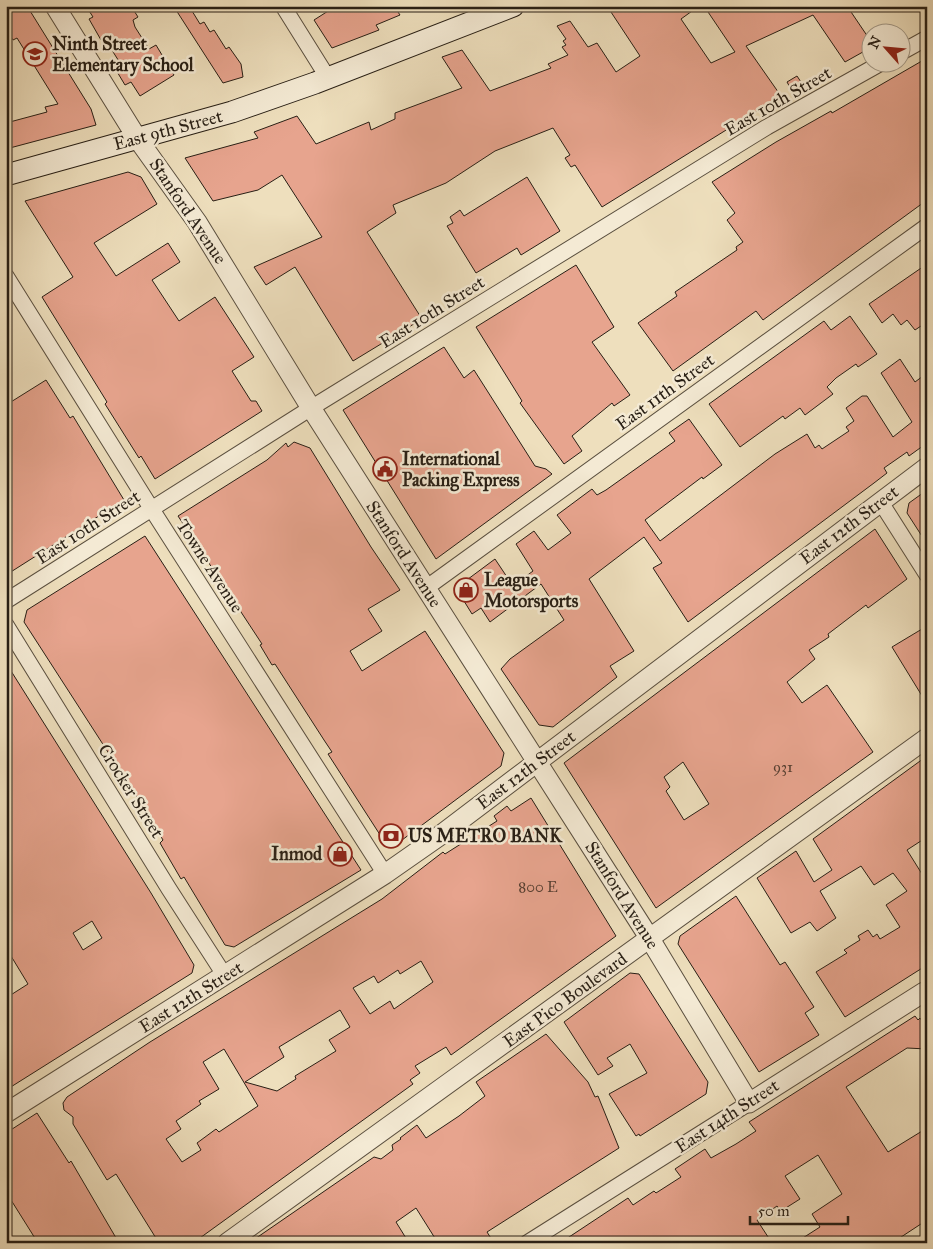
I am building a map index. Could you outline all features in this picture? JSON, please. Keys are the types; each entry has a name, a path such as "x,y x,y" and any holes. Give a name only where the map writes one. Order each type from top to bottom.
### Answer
{"main road":[{"name":"East 9th Street","path":"6,175 232,112 328,78 512,6"}],"street":[{"name":"Stanford Avenue","path":"56,6 137,138 197,222 311,408 650,939 749,1103"},
{"path":"283,6 328,78"},
{"path":"910,47 927,38"},
{"name":"East 10th Street","path":"6,601 311,408 767,127 865,72"},
{"name":"East 11th Street","path":"426,588 927,226"},
{"name":"Towne Avenue","path":"6,276 151,508 385,874"},
{"name":"East 12th Street","path":"6,1113 385,874 927,467"},
{"path":"880,501 927,575"},
{"name":"Crocker Street","path":"6,625 225,976"},
{"name":"East Pico Boulevard","path":"228,1243 927,738"},
{"name":"East 14th Street","path":"527,1243 926,993"}],"building":[{"path":"6,6 27,6 91,109 96,125 6,149 6,123 47,112 45,107 58,104 17,38 13,40 6,29"},
{"path":"86,6 131,6 138,17 133,20 135,27 149,49 156,45 174,75 140,96 131,82 125,85 116,70 122,66 108,44 103,38 101,40 89,19 93,17"},
{"path":"182,6 189,6 200,24 204,22 210,32 214,30 226,49 229,47 241,64 243,77 223,83 176,10"},
{"path":"336,6 394,6 400,15 376,25 379,30 332,48 314,20"},
{"path":"607,6 699,6 681,19 711,63 735,52 704,6 847,6 860,25 860,54 845,62 813,15 746,46 781,96 602,207 575,165 571,167 565,158 570,155 553,128 495,151 446,183 393,205 396,213 367,232 422,319 353,361 295,267 266,285 254,267 322,237 282,175 258,190 213,201 185,158 258,138 254,132 297,116 316,144 369,122 371,130 395,119 395,113 462,88 442,57 462,50 490,91 551,68 548,64 568,55 562,47 566,45 563,41 566,39 557,26 570,21 588,47 597,43 616,72 640,56"},
{"path":"927,58 927,200 763,320 756,311 673,371 638,323 677,296 675,292 737,250 736,247 743,242 727,220 735,213 712,182 776,142 831,111 832,113 903,72 910,72 910,68"},
{"path":"797,76 803,85 792,91 787,82"},
{"path":"128,172 141,177 157,204 94,243 116,276 168,243 180,262 152,280 179,321 215,297 254,357 232,371 251,401 256,401 262,411 155,479 141,456 139,458 105,404 107,402 42,297 73,277 25,201"},
{"path":"527,177 560,231 521,255 517,248 476,273 447,226 453,223 450,217 460,210 464,216"},
{"path":"927,264 927,322 915,330 907,320 901,325 893,314 882,323 869,304"},
{"path":"576,265 614,327 592,342 630,395 614,406 612,403 572,436 582,451 564,464 520,403 522,401 476,327"},
{"path":"850,316 877,354 858,367 856,364 836,378 827,387 833,394 805,415 800,408 785,419 783,416 740,447 709,404 824,321 831,330"},
{"path":"444,347 464,378 474,370 535,466 546,469 552,474 436,559 343,410"},
{"path":"900,359 915,382 927,373 927,443 909,456 907,452 884,468 887,473 688,622 653,568 662,563 644,537 589,579 634,651 610,666 617,677 553,727 539,725 501,669 510,659 564,620 541,584 490,622 481,608 472,614 456,588 495,559 513,586 533,571 516,544 534,531 548,550 571,533 557,515 592,489 597,495 606,490 675,441 669,433 689,419 722,465 703,479 702,477 645,520 660,541 775,454 807,434 815,448 819,445 822,449 849,431 846,427 854,421 846,408 862,396 867,396 893,437 912,422 881,373"},
{"path":"46,380 70,418 73,416 124,500 6,575 6,405"},
{"path":"294,442 310,448 400,590 368,609 382,631 350,651 362,671 425,631 504,753 501,766 398,843 384,841 328,754 332,752 275,664 272,665 260,645 262,644 178,516 267,460 286,443 288,447"},
{"path":"927,490 927,544 907,513 909,503"},
{"path":"875,529 907,579 868,608 866,605 828,634 829,637 809,650 815,659 787,682 802,703 827,685 873,752 656,908 564,763","holes":["683,762 709,804 684,820 666,791 670,787 664,777"]},
{"path":"145,536 361,870 234,947 225,945 184,877 181,879 160,843 163,840 137,797 24,622 27,610"},
{"path":"927,626 927,704 892,647"},
{"path":"6,663 151,893 194,965 192,973 6,1090 6,998 28,984 11,956 6,958","holes":["92,921 102,938 83,950 73,933"]},
{"path":"927,756 927,837 907,850 927,882 927,965 845,1017 816,972 847,953 844,950 860,940 858,936 868,930 873,937 877,934 880,939 900,927 886,905 907,891 893,873 874,885 861,866 820,891 836,918 817,931 810,922 791,933 757,878 796,851 814,882 832,870 813,839"},
{"path":"531,798 616,936 451,1055 446,1047 415,1066 420,1073 410,1080 413,1084 193,1243 159,1243 116,1174 107,1180 73,1124 73,1117 64,1110 63,1103 67,1097 150,1042 382,899 443,852 445,854 497,821 494,816 507,806 511,811","holes":["421,961 433,982 394,1009 390,1001 370,1014 353,988 374,976 378,983 398,970 400,974","340,1010 350,1027 329,1040 336,1051 295,1076 296,1079 277,1091 245,1082 284,1057 279,1047","224,1049 258,1106 219,1132 216,1129 197,1143 201,1150 182,1162 166,1139 181,1129 176,1121 201,1104 199,1101 219,1089 203,1062"]},
{"path":"736,896 780,965 785,962 814,1007 805,1013 819,1035 759,1072 678,944 680,936"},
{"path":"630,973 639,974 708,1082 706,1094 640,1136 639,1134 636,1136 609,1094 647,1073 630,1044 607,1058 613,1066 598,1075 564,1022"},
{"path":"915,1016 918,1020 920,1018 927,1028 927,1049 907,1048 846,1087 888,1152 927,1128 927,1220 892,1243 795,1243 820,1227 812,1214 842,1194 818,1155 785,1176 800,1199 781,1211 777,1206 757,1220 772,1243 560,1243 628,1198 633,1205 654,1191 656,1193 681,1177 675,1169 705,1149 711,1158 736,1144 756,1131 749,1122"},
{"path":"546,1034 588,1082 595,1097 598,1096 619,1148 487,1232 494,1243 438,1243 416,1208 396,1222 409,1243 249,1243 374,1157 381,1159 393,1150 392,1145 417,1125 426,1138 459,1116 485,1096 476,1082"},
{"path":"37,1113 69,1163 71,1161 119,1243 38,1243 6,1192 6,1133"}],"place":[{"name":"Ninth Street Elementary School","path":"35,54"},
{"name":"International Packing Express","path":"385,469"},
{"name":"League Motorsports","path":"466,590"},
{"name":"US METRO BANK","path":"391,836"},
{"name":"Inmod","path":"340,854"}]}
